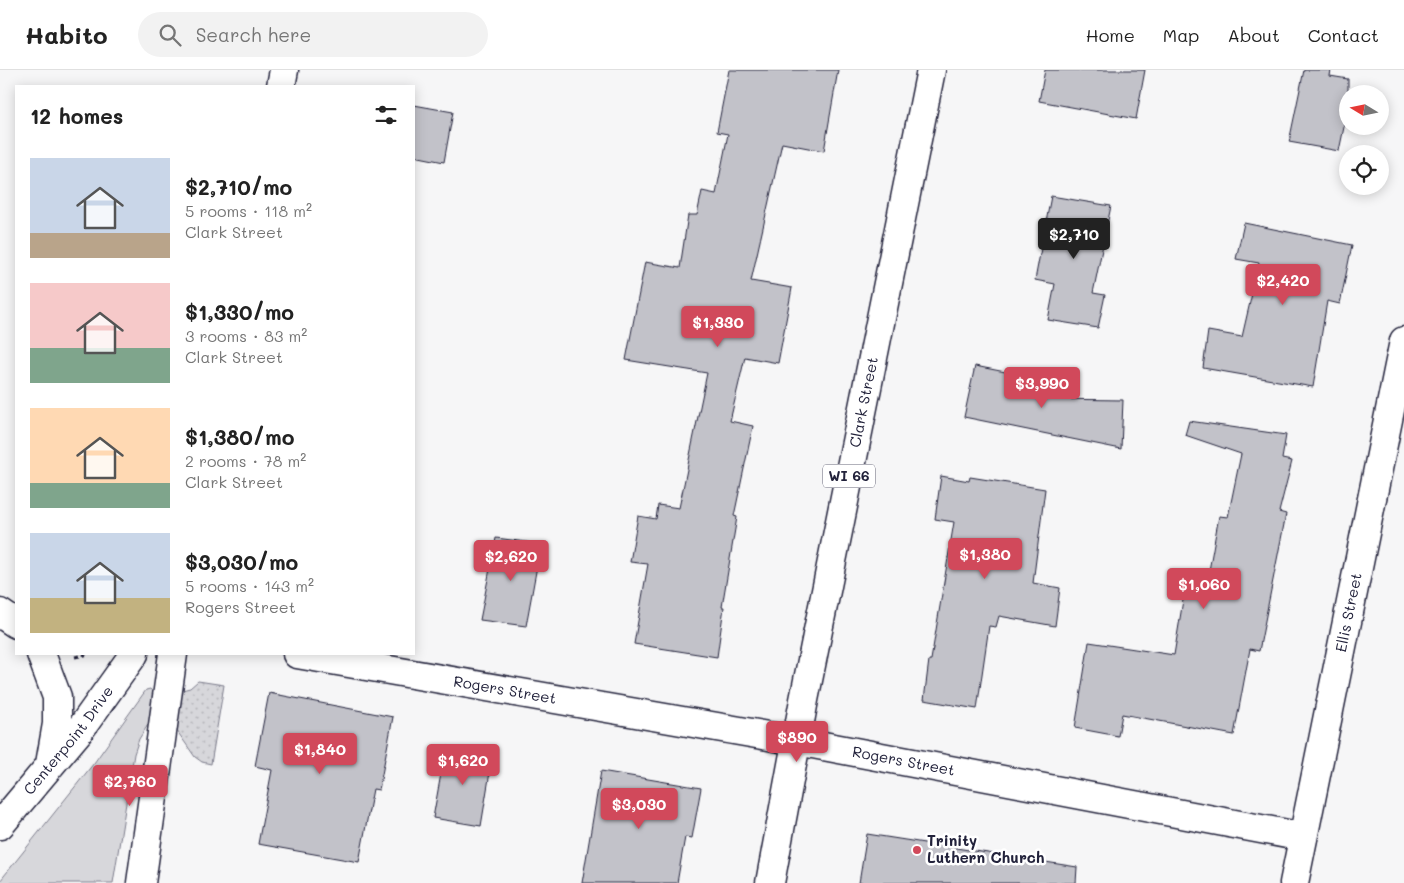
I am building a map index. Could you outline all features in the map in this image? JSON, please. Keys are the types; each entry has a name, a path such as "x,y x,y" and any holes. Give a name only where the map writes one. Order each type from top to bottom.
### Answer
{"street":[{"path":"281,85 284,70"},
{"name":"Clark Street","path":"770,883 931,70"},
{"name":"Ellis Street","path":"1294,883 1404,341"},
{"path":"0,605 15,608"},
{"path":"0,613 15,623"},
{"path":"41,655 57,697 57,724 50,765"},
{"name":"Centerpoint Drive","path":"0,825 84,723 133,655"},
{"path":"140,883 173,655"},
{"name":"Rogers Street","path":"304,655 797,741 1303,837"}],"shaded area":[{"path":"198,681 224,685 211,764 202,762 195,757 177,731 174,723 178,691 190,688"},
{"path":"150,689 153,695 149,723 139,739 134,754 113,883 0,883 94,763 146,690"}],"building":[{"path":"729,70 838,70 824,151 782,143 751,281 792,288 778,363 745,357 730,421 753,426 734,516 737,517 722,607 724,607 717,657 634,644 648,564 630,562 638,516 656,519 658,505 679,508 707,373 626,360 645,262 680,268 688,215 697,215 702,191 716,194 728,134 717,132"},
{"path":"1045,70 1145,70 1136,119 1039,101"},
{"path":"1304,70 1331,70 1330,76 1348,79 1348,85 1339,85 1339,135 1342,135 1339,151 1289,142"},
{"path":"415,105 453,112 444,162 415,156"},
{"path":"1051,196 1111,206 1093,293 1105,295 1098,328 1048,320 1055,284 1035,280"},
{"path":"1244,223 1352,245 1340,304 1327,301 1313,387 1203,368 1208,331 1242,337 1259,263 1236,259"},
{"path":"975,366 1051,381 1048,399 1123,400 1121,449 964,417"},
{"path":"1189,421 1286,435 1282,459 1292,461 1279,512 1286,514 1259,651 1250,649 1234,735 1122,714 1118,736 1075,728 1089,642 1174,655 1184,594 1204,598 1219,516 1228,517 1241,454 1185,435"},
{"path":"941,476 969,481 970,477 1045,489 1033,583 1060,588 1055,626 999,616 996,627 989,626 977,709 924,700 929,660 931,660 954,522 935,519"},
{"path":"496,538 541,544 526,626 480,620"},
{"path":"269,693 393,717 379,790 373,789 359,862 258,844 272,770 255,766"},
{"path":"446,746 493,754 481,826 433,818"},
{"path":"601,771 701,788 692,838 685,837 677,883 582,883"},
{"name":"Trinity Luthern Church","path":"867,834 1077,867 1076,883 859,883"}],"place":[{"name":"Trinity Luthern Church","path":"917,850"}]}
